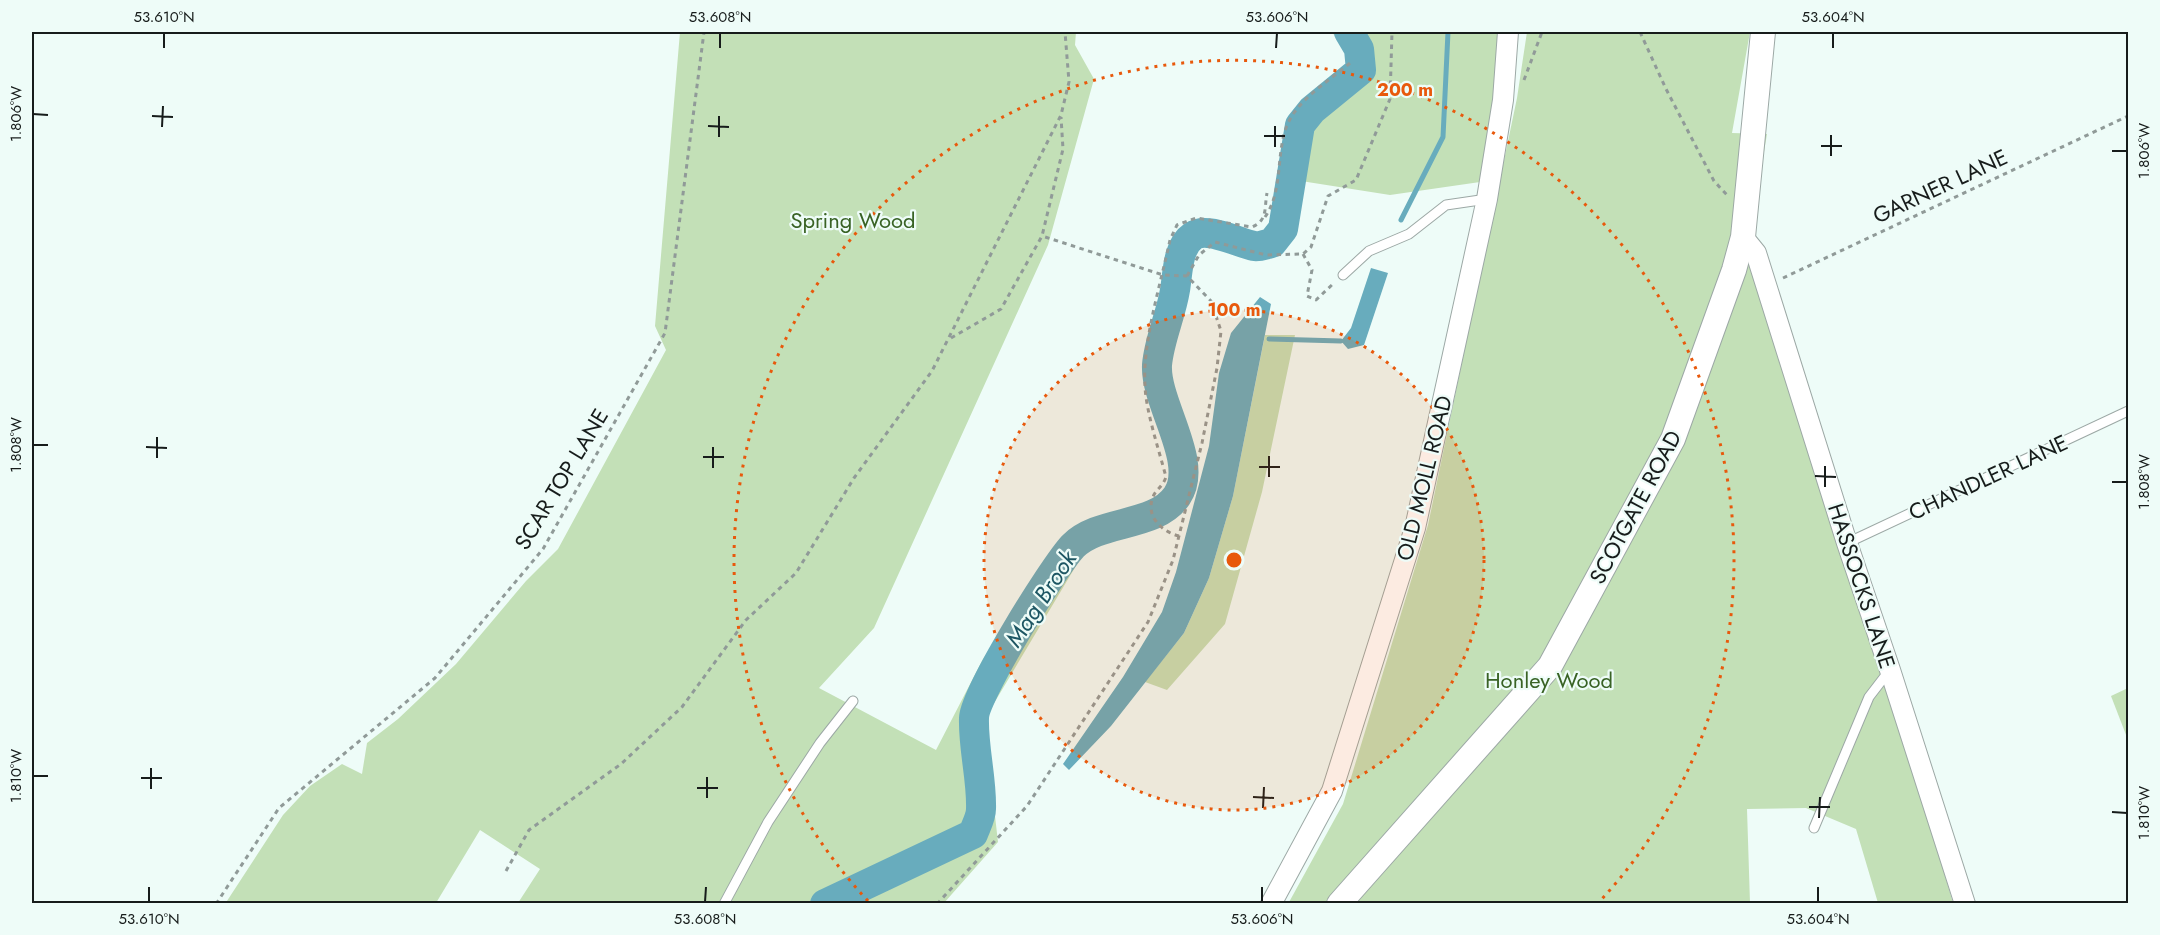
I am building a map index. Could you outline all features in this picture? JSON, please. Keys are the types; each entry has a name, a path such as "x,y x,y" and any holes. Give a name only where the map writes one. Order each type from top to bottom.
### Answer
{"street":[{"name":"OLD MOLL ROAD","path":"1270,903 1332,791 1415,528 1487,199 1503,100 1508,32"},
{"name":"SCOTGATE ROAD","path":"1339,903 1550,666 1673,439 1734,270 1744,226 1763,32"},
{"name":"HASSOCKS LANE","path":"1744,226 1756,253 1847,543 1965,903"}],"lane":[{"path":"1343,275 1369,250 1409,234 1446,205 1487,199"},
{"name":"CHANDLER LANE","path":"1847,543 2128,411"},
{"path":"1814,828 1869,697 1890,669"},
{"path":"723,903 775,812 820,743 853,700"}],"path":[{"name":"SCAR TOP LANE","path":"216,903 279,808 435,678 543,549 665,333 704,32"},
{"path":"506,871 529,830 621,764 682,707 746,620 796,573 854,478 932,371 1061,116 1070,82 1065,32"},
{"path":"1187,276 1199,255 1215,242 1266,255 1304,254 1311,247 1328,196 1356,180 1390,99 1392,32"},
{"path":"1503,100 1517,98 1542,32"},
{"path":"1640,32 1666,89 1714,181 1744,226"},
{"path":"1179,537 1170,534 1157,524 1151,507 1154,495 1162,487 1166,477 1145,390 1144,375 1170,240 1177,225 1196,218 1252,227 1260,224 1274,196 1286,127 1299,105 1350,63"},
{"path":"949,339 1001,309 1042,236 1063,149 1061,116"},
{"name":"GARNER LANE","path":"1765,287 2128,116"},
{"path":"1264,218 1267,193"},
{"path":"937,903 1027,806 1148,622 1173,560 1202,443 1217,368 1221,332 1211,301 1187,276 1163,275 1042,236"},
{"path":"1304,254 1312,270 1307,296 1311,299 1316,300 1343,275"}],"green space":[{"name":"Spring Wood","path":"680,32 1076,32 1075,45 1094,79 1048,245 874,628 819,688 936,750 983,659 1072,529 1092,539 984,720 998,842 944,903 518,903 540,869 480,830 436,903 225,904 283,815 310,786 342,764 362,774 367,743 398,719 456,664 526,581 558,549 666,350 655,326"},
{"path":"1331,32 1499,32 1487,181 1390,195 1282,178 1293,125 1306,107 1354,65 1354,53"},
{"name":"Honley Wood","path":"1527,32 1750,32 1732,133 1767,134 1753,217 1755,282 1877,643 1953,903 1878,903 1856,829 1806,808 1747,809 1750,903 1288,904 1343,804 1428,525 1517,98"},
{"path":"1265,335 1295,335 1262,492 1225,624 1167,690 1145,682 1184,633 1209,578 1233,496"},
{"path":"2128,688 2128,740 2111,696"}],"water":[{"path":"1371,268 1388,273 1364,345 1348,349 1341,341 1351,328"},
{"path":"1260,297 1271,304 1233,496 1209,578 1184,633 1111,726 1069,770 1063,764 1123,677 1162,612 1176,572 1209,446 1219,373 1231,333"}],"waterway":[{"name":"Mag Brook","path":"825,904 973,834 981,809 974,718 977,705 987,684 1016,631 1073,546 1084,537 1098,531 1155,514 1177,496 1183,482 1183,467 1175,432 1158,380 1157,365 1173,299 1181,253 1188,241 1199,233 1214,234 1258,246 1272,243 1283,229 1300,125 1312,110 1361,70 1359,49 1349,32"},
{"path":"1401,220 1443,137 1448,32"},
{"path":"1269,339 1341,341"}]}
